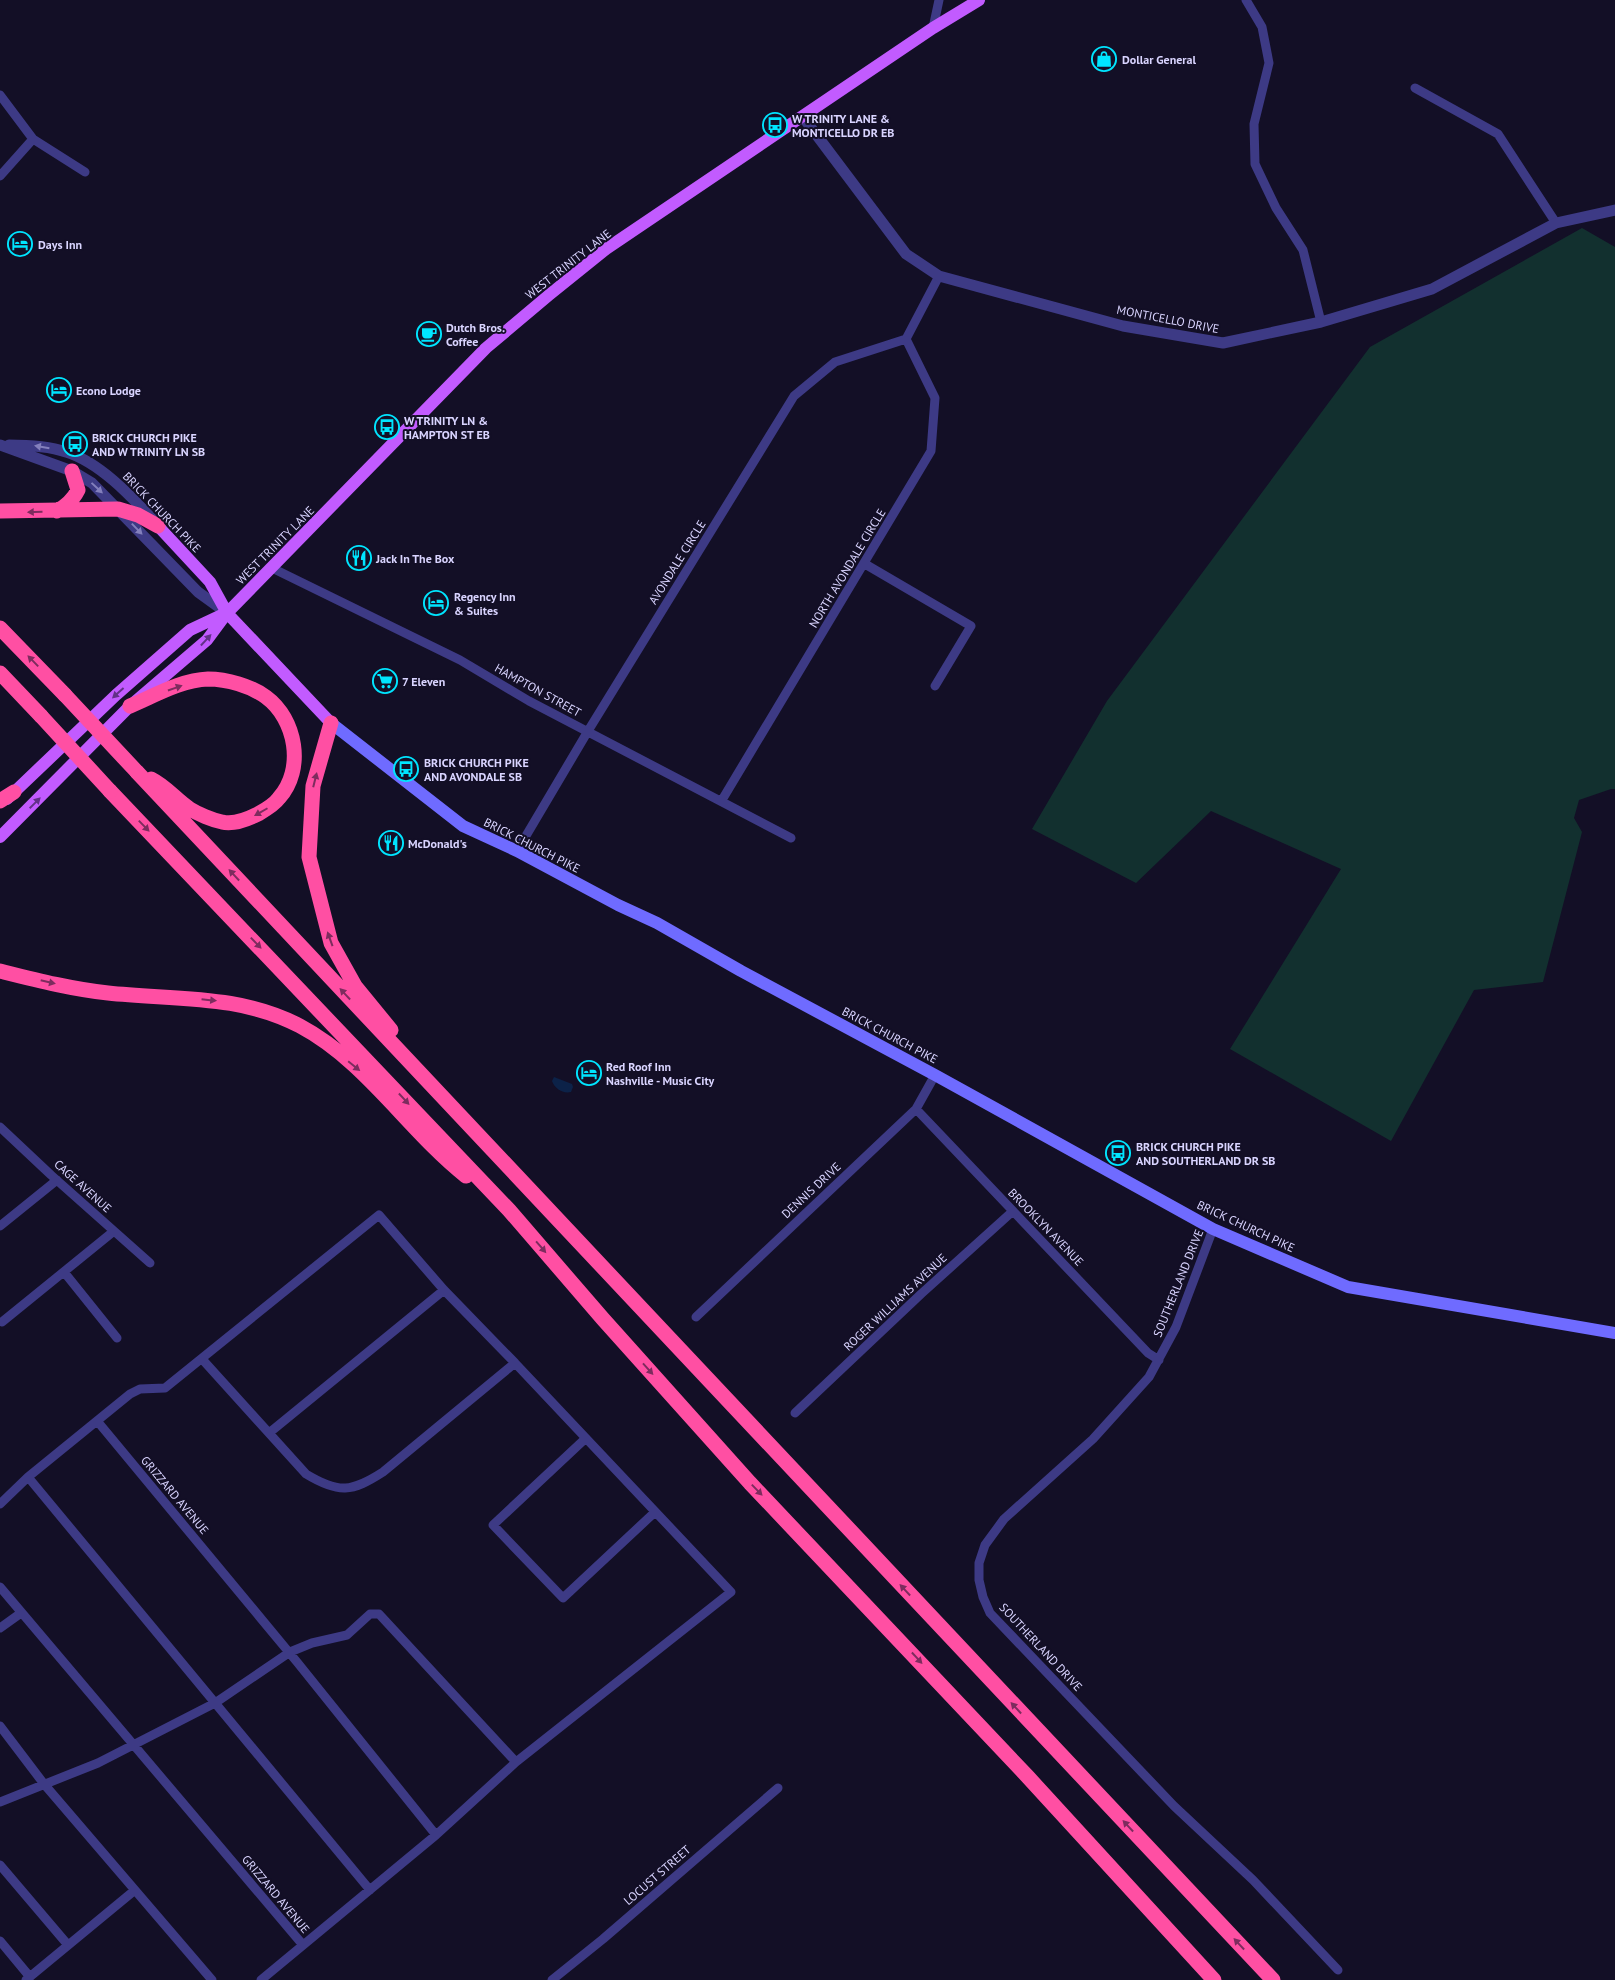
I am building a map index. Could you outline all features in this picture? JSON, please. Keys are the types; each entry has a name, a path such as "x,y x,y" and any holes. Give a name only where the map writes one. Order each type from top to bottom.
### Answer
{"highway":[{"path":"57,511 70,502 78,490 72,470"},
{"path":"0,511 118,509 138,515 158,526"},
{"path":"0,628 138,772 1273,1980"},
{"path":"0,674 509,1210 603,1319 750,1482 1028,1777 1214,1980"},
{"path":"130,706 177,686 208,679 227,682 249,688 266,697 283,716 293,742 295,765 280,798 265,810 247,820 223,823 190,809 162,784 138,772"},
{"path":"0,686 25,700"},
{"path":"331,723 313,786 309,857 331,943 355,986 486,1144"},
{"path":"0,801 14,792"},
{"path":"0,971 79,989 250,1006 292,1022 324,1042 360,1070 444,1159 509,1210"}],"main road":[{"name":"WEST TRINITY LANE","path":"0,837 130,706 207,640 227,612 486,348 504,332 606,249 933,28 979,0"},
{"name":"BRICK CHURCH PIKE","path":"158,526 210,582 227,612 331,723 463,826 517,850 618,905 656,923 1214,1228 1348,1288 1615,1333"},
{"name":"WEST TRINITY LANE","path":"0,806 116,695 190,630 227,612"}],"street":[{"path":"933,28 939,0"},
{"path":"1246,0 1262,27 1269,63 1254,124 1255,164 1276,208 1303,250 1321,322"},
{"path":"1415,88 1498,134 1556,223"},
{"path":"0,95 33,139 86,172"},
{"name":"MONTICELLO DRIVE","path":"803,117 906,254 939,276 1123,326 1223,343 1321,322 1432,289 1556,223 1615,210"},
{"path":"0,176 33,139"},
{"path":"906,339 939,276"},
{"name":"NORTH AVONDALE CIRCLE","path":"722,800 931,451 936,398 906,339"},
{"name":"AVONDALE CIRCLE","path":"517,850 794,396 835,362 906,339"},
{"name":"BRICK CHURCH PIKE","path":"0,444 72,470 92,483 198,592 227,612"},
{"name":"BRICK CHURCH PIKE","path":"0,444 28,445 67,452 101,470 131,496 158,526"},
{"path":"865,564 971,626 936,686"},
{"name":"HAMPTON STREET","path":"272,568 460,660 529,701 722,800 791,838"},
{"name":"DENNIS DRIVE","path":"696,1317 916,1109 935,1074"},
{"name":"BROOKLYN AVENUE","path":"916,1109 1148,1353 1159,1360"},
{"name":"CAGE AVENUE","path":"0,1126 150,1263"},
{"path":"0,1226 57,1180"},
{"name":"ROGER WILLIAMS AVENUE","path":"795,1413 921,1294 1013,1211"},
{"path":"0,1504 28,1477 98,1422 130,1394 140,1389 165,1388 378,1216 444,1290 515,1363 586,1438 655,1512 562,1598 493,1524 586,1438"},
{"name":"SOUTHERLAND DRIVE","path":"1214,1228 1176,1327 1150,1377 1093,1440 1004,1519 985,1546 979,1563 979,1580 983,1597 990,1613 1174,1806 1253,1880 1338,1970"},
{"path":"2,1322 114,1231"},
{"path":"64,1272 117,1338"},
{"path":"269,1432 444,1290"},
{"path":"202,1359 306,1474 324,1485 338,1489 355,1487 366,1483 383,1472 515,1363"},
{"name":"GRIZZARD AVENUE","path":"98,1422 290,1652 436,1835"},
{"path":"28,1477 370,1890"},
{"name":"GRIZZARD AVENUE","path":"261,1980 436,1835 516,1762 730,1592 655,1512"},
{"name":"GRIZZARD AVENUE","path":"0,1587 303,1945"},
{"path":"0,1628 21,1613"},
{"path":"0,1802 98,1763 216,1704 290,1652 312,1643 347,1635 370,1614 379,1614 516,1762"},
{"path":"0,1726 44,1784 212,1980"},
{"name":"LOCUST STREET","path":"552,1980 603,1939 778,1788"},
{"path":"0,1865 68,1945"},
{"path":"0,1941 28,1979 135,1890"}],"green space":[{"path":"1582,228 1615,247 1615,789 1579,800 1574,818 1582,832 1543,982 1474,990 1391,1141 1230,1049 1341,869 1211,811 1136,883 1032,829 1107,701 1370,347"}],"water":[{"path":"554,1077 572,1084 571,1092 562,1092 557,1089 552,1081"}],"place":[{"name":"Dollar General","path":"1104,59"},
{"name":"W TRINITY LANE & MONTICELLO DR EB","path":"775,125"},
{"name":"Days Inn","path":"20,244"},
{"name":"Dutch Bros. Coffee","path":"429,334"},
{"name":"Econo Lodge","path":"59,390"},
{"name":"W TRINITY LN & HAMPTON ST EB","path":"387,427"},
{"name":"BRICK CHURCH PIKE AND W TRINITY LN SB","path":"75,444"},
{"name":"Jack In The Box","path":"359,558"},
{"name":"Regency Inn & Suites","path":"436,603"},
{"name":"7 Eleven","path":"385,681"},
{"name":"BRICK CHURCH PIKE AND AVONDALE SB","path":"406,769"},
{"name":"McDonald's","path":"391,843"},
{"name":"Red Roof Inn Nashville - Music City","path":"589,1073"},
{"name":"BRICK CHURCH PIKE AND SOUTHERLAND DR SB","path":"1118,1153"}]}
